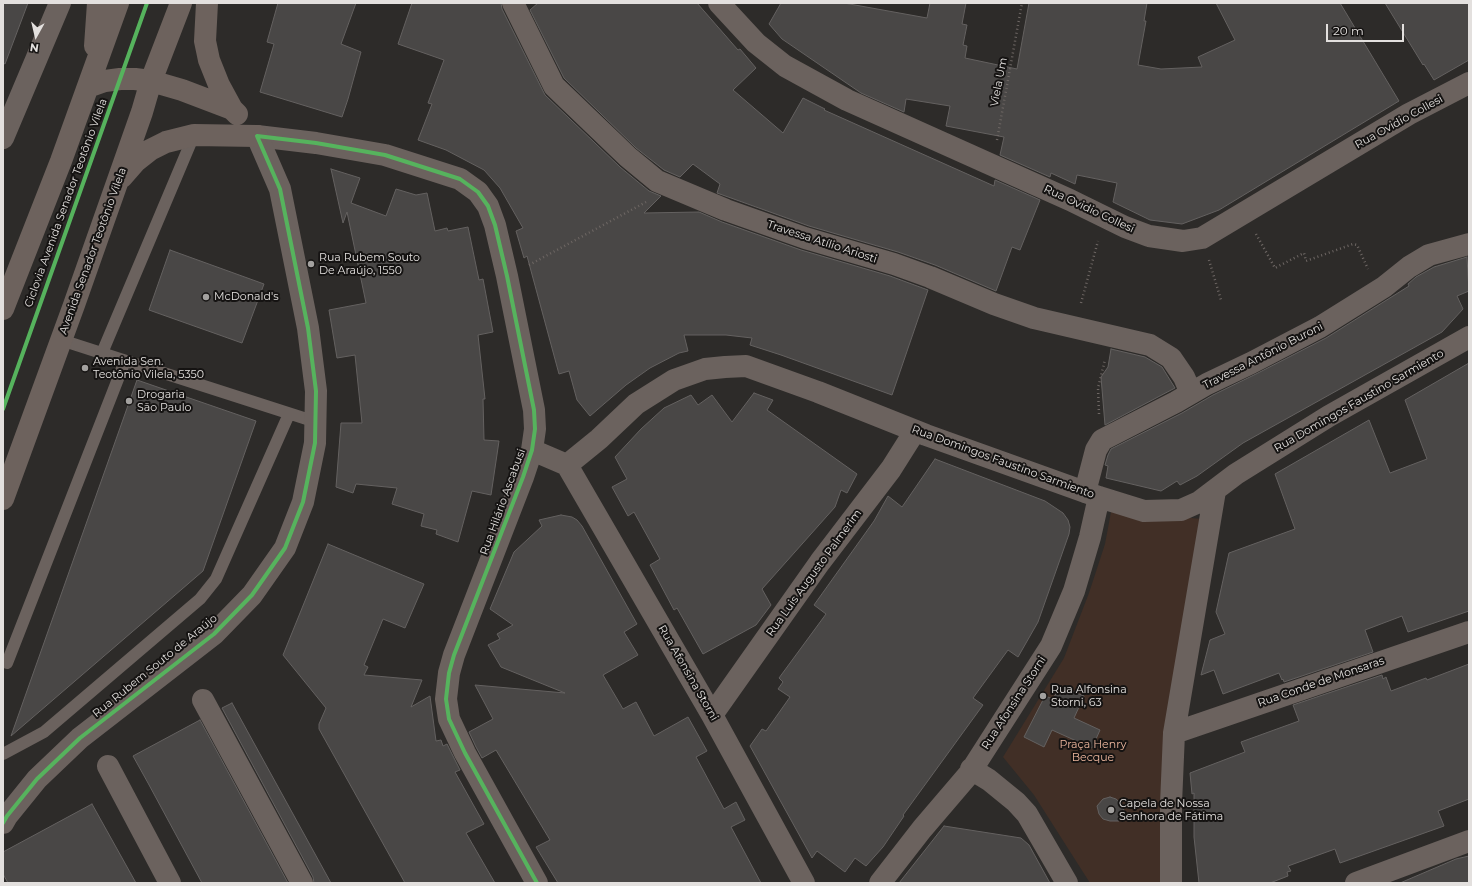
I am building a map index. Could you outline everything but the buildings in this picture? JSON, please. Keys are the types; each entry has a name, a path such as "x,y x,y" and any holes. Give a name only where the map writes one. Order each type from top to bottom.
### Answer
{"main road":[{"path":"90,79 98,3"},
{"path":"3,309 61,160 118,3"},
{"name":"Avenida Senador Teotônio Vilela","path":"3,499 118,182 151,81 181,3"},
{"path":"207,3 205,41 209,60 232,109 257,136"},
{"path":"90,79 105,81 120,79 151,81 182,90 232,109"},
{"path":"118,182 136,162 150,150 166,142 194,135 257,136"}],"street":[{"path":"3,138 60,3"},
{"name":"Travessa Atílio Ariosti","path":"513,3 554,86 628,157 657,181 726,210 805,238 894,264 930,277 994,304 1034,318 1150,345 1171,358 1184,377 1191,393"},
{"name":"Rua Ovidio Collesi","path":"719,3 756,43 785,66 847,100 1070,200 1125,227 1149,236 1183,241 1202,238 1243,212 1409,114 1469,85"},
{"name":"Rua Hilário Ascabusi","path":"257,136 316,143 384,155 460,180 478,192 488,206 495,225 507,276 534,410 535,429 532,450 454,655 449,673 446,699 449,719 465,753 537,883"},
{"name":"Rua Rubem Souto de Araújo","path":"3,823 37,779 80,738 214,634 252,595 286,548 303,502 315,443 316,391 308,328 280,189 257,136"},
{"name":"Travessa Antônio Buroni","path":"1102,440 1126,429 1207,384 1320,327 1384,287 1409,267 1429,255 1469,244"},
{"name":"Rua Domingos Faustino Sarmiento","path":"567,465 599,439 636,404 674,380 705,369 725,366 746,366 818,392 915,431 1092,494 1144,511 1181,510 1199,502 1236,474 1329,416 1469,337"},
{"name":"Rua Luis Augusto Palmerim","path":"712,715 820,562 891,469 915,431"},
{"path":"1092,494 1096,450 1102,440"},
{"path":"532,450 567,465"},
{"name":"Rua Afonsina Storni","path":"567,465 712,715 804,883"},
{"path":"1171,883 1171,804 1174,732 1215,491"},
{"name":"Rua Afonsina Storni","path":"880,883 922,828 971,769 1051,646 1074,591 1090,537 1092,494"},
{"name":"Rua Conde de Monsaras","path":"1174,732 1469,632"},
{"path":"203,700 302,883"},
{"path":"108,766 170,883"},
{"path":"971,769 989,780 1016,802 1026,814 1067,883"},
{"path":"1356,883 1469,841"}],"lane":[{"path":"102,353 194,135"},
{"path":"61,340 316,422"},
{"path":"7,663 125,361"},
{"path":"3,754 44,732 200,599 216,579 289,414"}],"path":[{"path":"507,276 639,206 676,189"},
{"path":"1243,212 1275,268 1304,253 1306,261 1353,244 1357,245 1369,270 1384,287"},
{"path":"1075,327 1105,217"},
{"path":"1202,238 1220,300"},
{"path":"1102,440 1098,388 1110,335"}],"green space":[{"name":"Praça Henry Becque","path":"1111,512 1203,519 1162,883 1090,883 1034,795 1003,757 1064,658 1089,593 1105,544"}],"cycle path":[{"name":"Ciclovia Avenida Senador Teotônio Vilela","path":"3,409 147,3"},
{"path":"3,823 37,779 80,738 214,634 252,595 285,548 303,502 315,443 316,391 308,328 280,189 257,136 316,143 385,155 460,179 478,192 488,206 495,225 507,276 534,410 535,429 532,450 523,477 454,655 449,673 446,699 449,719 465,753 537,883"}],"place":[{"name":"Rua Rubem Souto De Araújo, 1550","path":"311,264"},
{"name":"McDonald's","path":"206,297"},
{"name":"Avenida Sen. Teotônio Vilela, 5350","path":"85,368"},
{"name":"Drogaria São Paulo","path":"129,401"},
{"name":"Rua Alfonsina Storni, 63","path":"1043,696"},
{"name":"Capela de Nossa Senhora de Fátima","path":"1111,810"}]}
